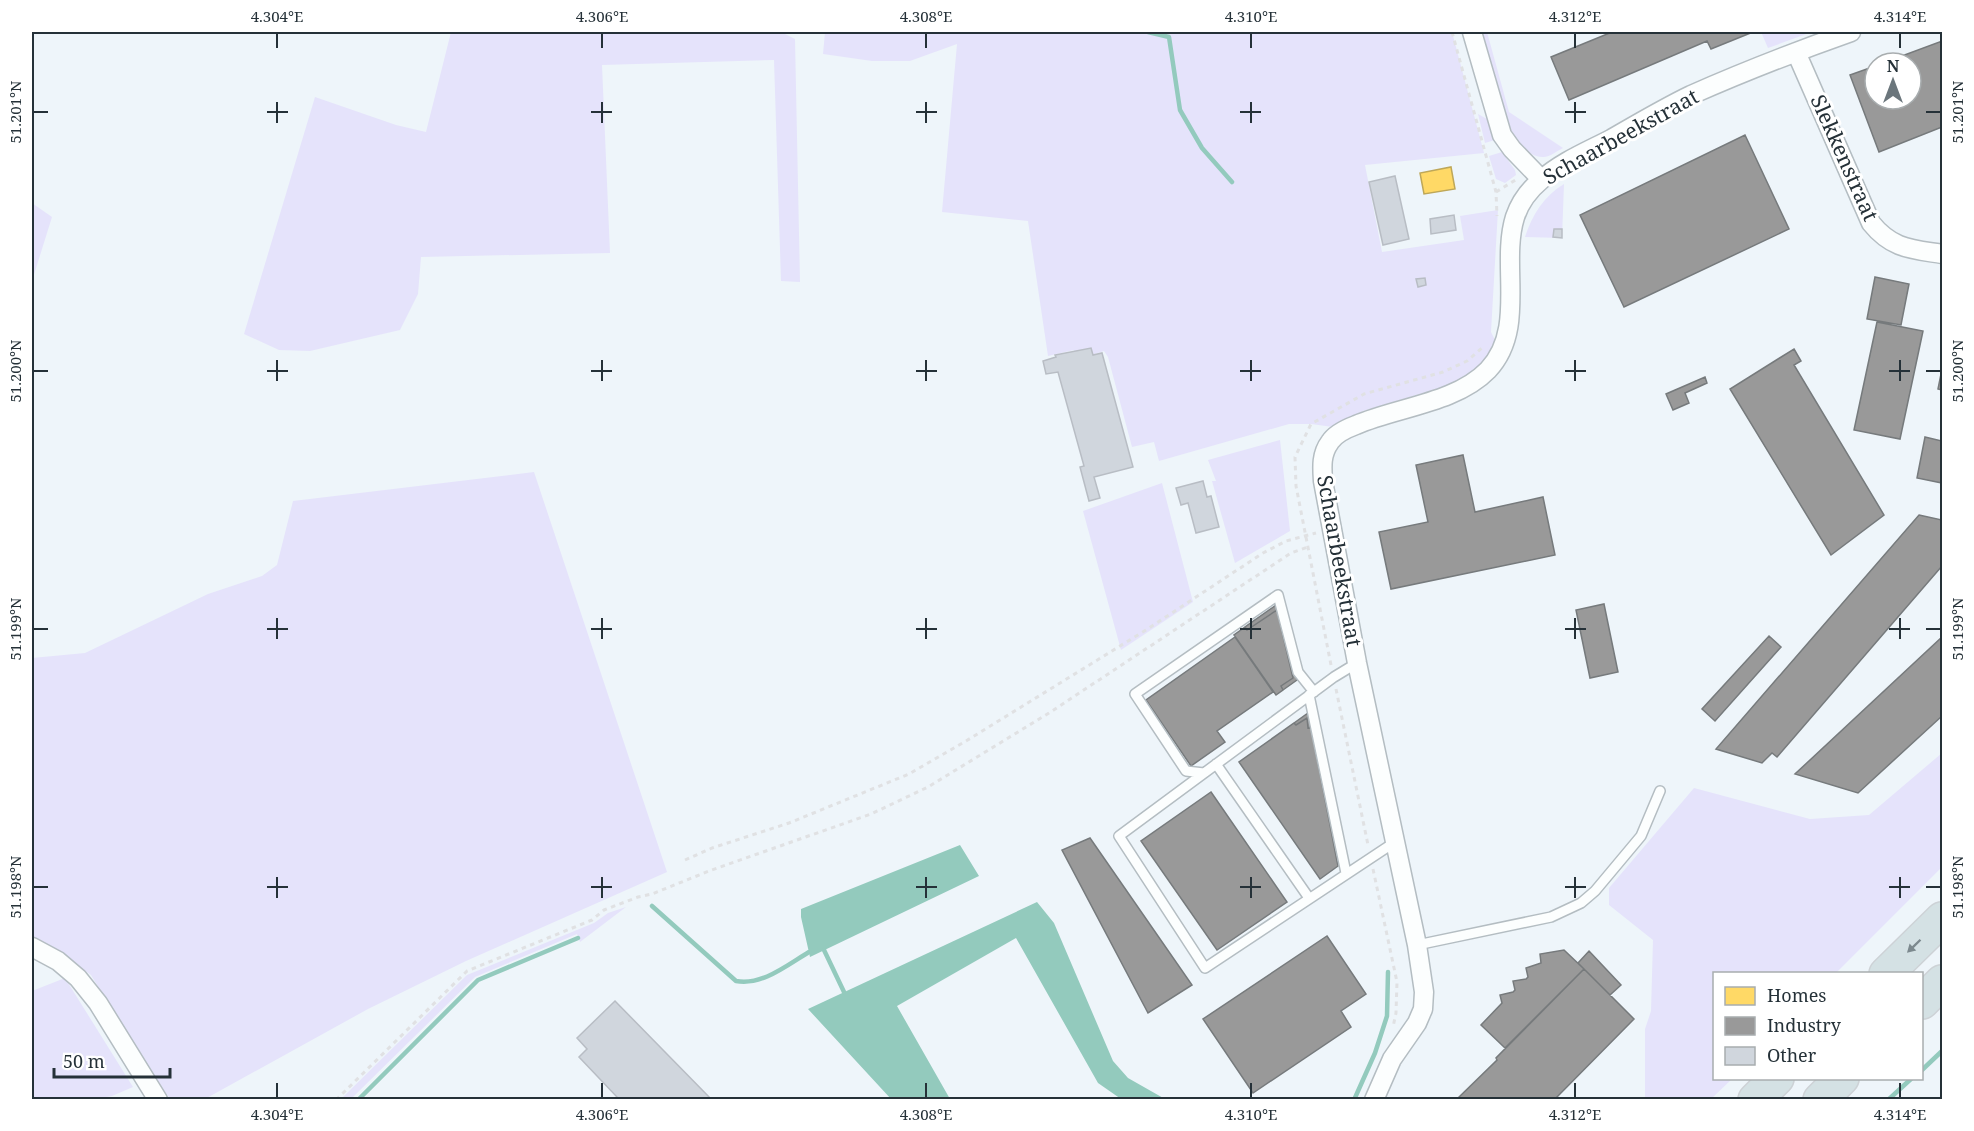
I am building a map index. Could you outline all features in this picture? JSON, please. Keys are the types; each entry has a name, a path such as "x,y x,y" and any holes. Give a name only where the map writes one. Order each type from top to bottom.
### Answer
{"highway":[{"path":"1888,972 1942,919"},
{"path":"1923,1001 1942,982"},
{"path":"1755,1100 1775,1080"},
{"path":"1820,1100 1840,1080"}],"street":[{"path":"1472,32 1502,135 1541,180"},
{"name":"Schaarbeekstraat","path":"1374,1100 1392,1059 1417,1023 1423,1009 1424,992 1417,945 1357,663 1323,481 1321,462 1330,441 1347,428 1372,418 1452,394 1470,386 1490,369 1500,354 1509,322 1510,234 1522,200 1541,180 1572,160 1690,96 1851,32"},
{"name":"Slekkenstraat","path":"1796,52 1871,223 1882,237 1900,247 1942,254"},
{"path":"32,947 58,960 78,978 98,1003 158,1100"}],"lane":[{"path":"1204,773 1186,771 1135,694 1278,595 1298,672 1311,693 1346,873"},
{"path":"1357,663 1311,693 1119,836 1205,968 1395,842"},
{"path":"1216,764 1309,898"},
{"path":"1417,945 1551,917 1581,903 1641,836 1660,791"}],"path":[{"path":"1452,32 1496,192 1497,219"},
{"path":"1392,1059 1390,1040 1396,1013 1397,982 1296,486 1295,457 1311,424 1364,394 1443,372 1467,361 1483,347"},
{"path":"685,860 712,848 789,823 909,774 1136,636 1263,554 1286,541 1332,529"},
{"path":"336,1100 467,970 592,920 604,910 871,814 928,787 1049,713 1292,554 1308,547"}],"shaded area":[{"path":"451,32 781,32 795,39 800,282 781,281 774,60 602,65 610,253 421,257 418,294 400,330 310,351 279,350 244,334 315,97 396,125 426,132"},
{"path":"825,32 1452,32 1484,153 1365,165 1382,252 1464,240 1460,216 1498,210 1491,332 1497,344 1482,364 1463,381 1363,411 1333,427 1289,424 1159,461 1154,442 1132,447 1108,357 1104,351 1076,360 1074,350 1048,356 1028,221 942,212 957,44 910,61 872,61 823,54"},
{"path":"1480,32 1487,32 1509,112 1563,148 1542,157 1529,152 1518,141 1500,105"},
{"path":"1761,32 1812,32 1768,48"},
{"path":"1478,114 1487,119 1495,140 1485,143"},
{"path":"1502,152 1516,175 1505,183 1496,179 1489,156"},
{"path":"1564,184 1562,238 1525,237 1540,207 1550,194"},
{"path":"32,203 52,217 32,281"},
{"path":"1280,440 1290,531 1235,563 1212,481 1216,481 1208,460"},
{"path":"534,472 667,872 466,961 368,1009 205,1099 170,1099 140,1056 91,975 61,953 32,938 32,658 85,653 208,594 262,576 277,565 293,501"},
{"path":"1162,483 1193,602 1121,650 1083,511"},
{"path":"1942,753 1942,867 1837,972 1713,972 1713,1080 1731,1080 1711,1099 1645,1099 1645,1029 1651,1011 1653,940 1609,905 1609,888 1694,788 1810,819 1869,815"},
{"path":"960,845 979,876 810,957 801,909"},
{"path":"1037,902 1054,923 1113,1061 1128,1078 1165,1099 1121,1099 1098,1083 1016,938 897,1006 950,1099 891,1099 808,1009"},
{"path":"626,907 580,942 577,934 475,977 351,1099 341,1099 467,975 594,923 608,913"},
{"path":"65,978 133,1087 112,1096 95,1099 32,1100 32,991"}],"building: Homes":[{"path":"1451,167 1455,189 1424,194 1420,173"}],"building: Industry":[{"path":"1612,32 1753,32 1711,49 1707,41 1569,100 1551,57"},
{"path":"1942,41 1942,127 1879,152 1864,111 1923,111 1923,51 1915,51"},
{"path":"1863,70 1863,110 1850,75"},
{"path":"1745,135 1789,229 1624,307 1580,215"},
{"path":"1875,277 1909,284 1901,325 1867,319"},
{"path":"1877,322 1923,331 1900,439 1854,430"},
{"path":"1794,349 1801,361 1794,365 1884,515 1831,555 1730,389"},
{"path":"1942,369 1942,390 1938,389"},
{"path":"1705,377 1707,383 1685,393 1689,403 1673,410 1666,394"},
{"path":"1925,437 1942,441 1942,483 1917,478"},
{"path":"1463,455 1475,512 1543,497 1555,555 1391,589 1379,532 1428,522 1416,465"},
{"path":"1919,515 1942,520 1942,566 1777,757 1772,753 1762,763 1716,749"},
{"path":"1279,603 1297,680 1283,690 1281,686 1293,678 1277,610 1247,630 1245,627"},
{"path":"1604,604 1618,672 1590,678 1576,610"},
{"path":"1277,610 1293,678 1281,686 1283,690 1276,695 1234,635 1245,627 1247,630"},
{"path":"1769,636 1781,647 1715,721 1702,709"},
{"path":"1235,637 1273,692 1217,731 1225,742 1191,766 1146,700"},
{"path":"1942,637 1942,716 1858,793 1795,774"},
{"path":"1308,713 1311,727 1308,728 1307,718 1296,725 1294,723"},
{"path":"1307,718 1308,728 1311,727 1338,866 1320,879 1239,762 1294,723 1296,725"},
{"path":"1211,792 1287,902 1217,950 1141,841"},
{"path":"1090,838 1192,985 1148,1013 1062,850"},
{"path":"1327,936 1366,994 1341,1011 1351,1027 1253,1093 1203,1019"},
{"path":"1564,950 1584,969 1505,1048 1481,1025 1502,1003 1500,995 1515,990 1513,981 1526,979 1528,977 1526,968 1541,963 1540,954"},
{"path":"1589,951 1621,985 1610,995 1578,963"},
{"path":"1584,969 1634,1019 1554,1100 1456,1100 1497,1060 1496,1058"}],"building: Other":[{"path":"1395,176 1409,239 1383,245 1369,182"},
{"path":"1454,215 1456,230 1431,234 1430,219"},
{"path":"1554,229 1562,229 1562,238 1553,237"},
{"path":"1425,278 1426,285 1418,287 1416,279"},
{"path":"1091,348 1093,355 1102,353 1133,467 1094,477 1100,498 1089,501 1080,467 1084,466 1058,372 1046,374 1043,361 1056,357 1055,355"},
{"path":"1203,481 1207,497 1211,496 1219,527 1196,533 1188,503 1181,505 1176,488"},
{"path":"615,1001 712,1100 615,1100 617,1097 579,1057 587,1049 577,1038"}],"waterway":[{"path":"1148,32 1169,37 1180,110 1202,148 1232,182"},
{"path":"652,906 736,981 746,982 765,977 809,952"},
{"path":"358,1100 478,980 578,938"},
{"path":"824,950 844,992"},
{"path":"1354,1100 1375,1053 1387,1016 1388,972"},
{"path":"1923,1069 1942,1051"},
{"path":"1888,1100 1910,1080"}]}
